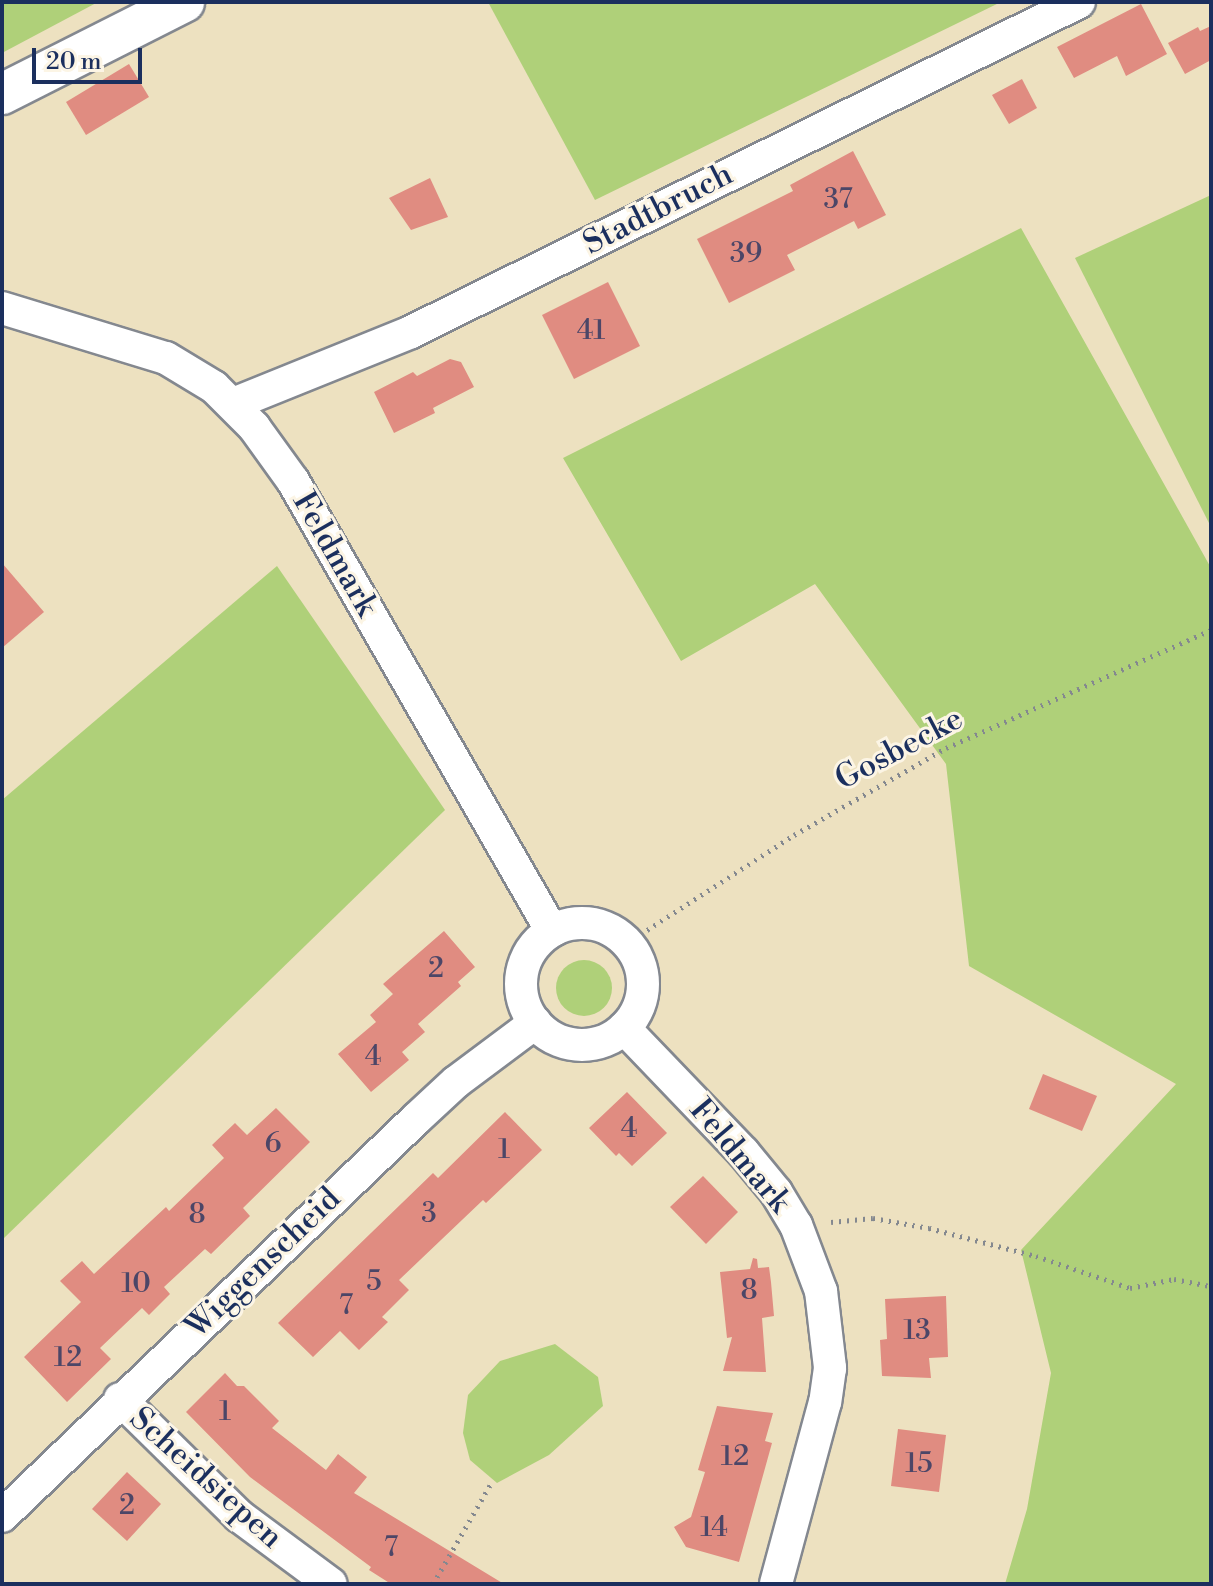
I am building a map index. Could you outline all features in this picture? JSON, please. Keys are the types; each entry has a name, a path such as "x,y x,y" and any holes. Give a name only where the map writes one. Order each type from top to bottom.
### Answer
{"street":[{"path":"2,94 184,2"},
{"name":"Stadtbruch","path":"233,404 411,332 1079,2"},
{"name":"Feldmark","path":"2,308 166,358 202,379 233,404 254,427 293,481 552,931"},
{"path":"571,924 591,924 611,930 627,943 637,958 642,986 636,1013 624,1028 608,1039 588,1045 568,1044 550,1036 535,1023 524,1004 521,983 525,963 535,945 552,931 571,924"},
{"name":"Wiggenscheid","path":"2,1516 120,1399 436,1100 535,1023"},
{"name":"Feldmark","path":"624,1028 760,1170 796,1225 821,1291 830,1368 825,1402 776,1584"},
{"name":"Scheidsiepen","path":"120,1399 239,1516 331,1584"}],"path":[{"name":"Gosbecke","path":"627,943 794,835 946,748 1211,630"},
{"path":"796,1225 873,1218 979,1240 1130,1288 1174,1279 1211,1286"},
{"path":"433,1584 492,1482"}],"green space":[{"path":"2,2 98,2 2,53"},
{"path":"488,2 1001,2 595,200"},
{"path":"1211,195 1211,527 1075,258"},
{"path":"1021,228 1211,568 1211,1584 1005,1584 1027,1509 1051,1373 1021,1250 1176,1084 969,966 946,764 815,584 681,661 563,458"},
{"path":"277,566 445,810 2,1240 2,800"},
{"path":"584,960 604,968 612,988 604,1008 584,1016 564,1008 556,988 564,968"},
{"path":"555,1344 598,1377 603,1406 549,1455 497,1483 470,1460 463,1433 468,1395 500,1361"}],"building":[{"path":"1141,4 1167,54 1126,76 1117,56 1074,78 1057,47"},
{"path":"1211,26 1211,60 1185,74 1168,43 1198,27 1200,31"},
{"path":"129,64 149,97 86,135 66,102"},
{"path":"1022,79 1037,108 1009,124 992,95"},
{"path":"853,151 886,215 858,229 854,221 787,255 795,270 729,303 697,239 793,191 790,185"},
{"path":"430,178 448,217 411,230 389,198"},
{"path":"608,282 640,346 574,379 542,315"},
{"path":"450,359 461,362 474,387 433,408 435,413 394,433 374,392 413,372 417,376"},
{"path":"2,563 44,612 2,648"},
{"path":"444,931 475,967 458,982 461,986 418,1024 425,1032 402,1052 409,1060 371,1092 338,1054 376,1022 370,1015 393,994 383,984"},
{"path":"1043,1074 1097,1096 1082,1131 1029,1109"},
{"path":"627,1092 667,1133 632,1166 619,1153 616,1156 589,1128"},
{"path":"276,1108 310,1142 243,1208 250,1216 211,1254 205,1249 164,1287 170,1294 149,1315 142,1308 100,1348 111,1359 67,1402 24,1357 81,1302 60,1281 82,1261 94,1274 166,1207 169,1211 224,1158 212,1145 235,1123 247,1135"},
{"path":"505,1112 542,1150 486,1203 483,1200 399,1280 409,1290 382,1317 388,1322 359,1350 340,1331 313,1357 278,1323 433,1173 438,1178"},
{"path":"703,1176 738,1212 706,1244 670,1207"},
{"path":"753,1258 757,1259 758,1268 769,1267 771,1282 774,1316 762,1318 766,1372 723,1371 732,1337 727,1338 720,1272 750,1269"},
{"path":"946,1296 948,1357 929,1358 931,1378 882,1376 880,1340 887,1339 885,1299"},
{"path":"225,1373 237,1386 244,1386 279,1421 272,1428 326,1470 338,1454 367,1477 354,1493 504,1584 391,1584 369,1570 371,1567 250,1477 186,1412"},
{"path":"717,1406 773,1413 765,1441 772,1443 739,1562 686,1547 674,1527 691,1517 705,1472 698,1470"},
{"path":"898,1429 946,1435 939,1492 891,1486"},
{"path":"127,1472 161,1504 127,1541 92,1509"}]}
